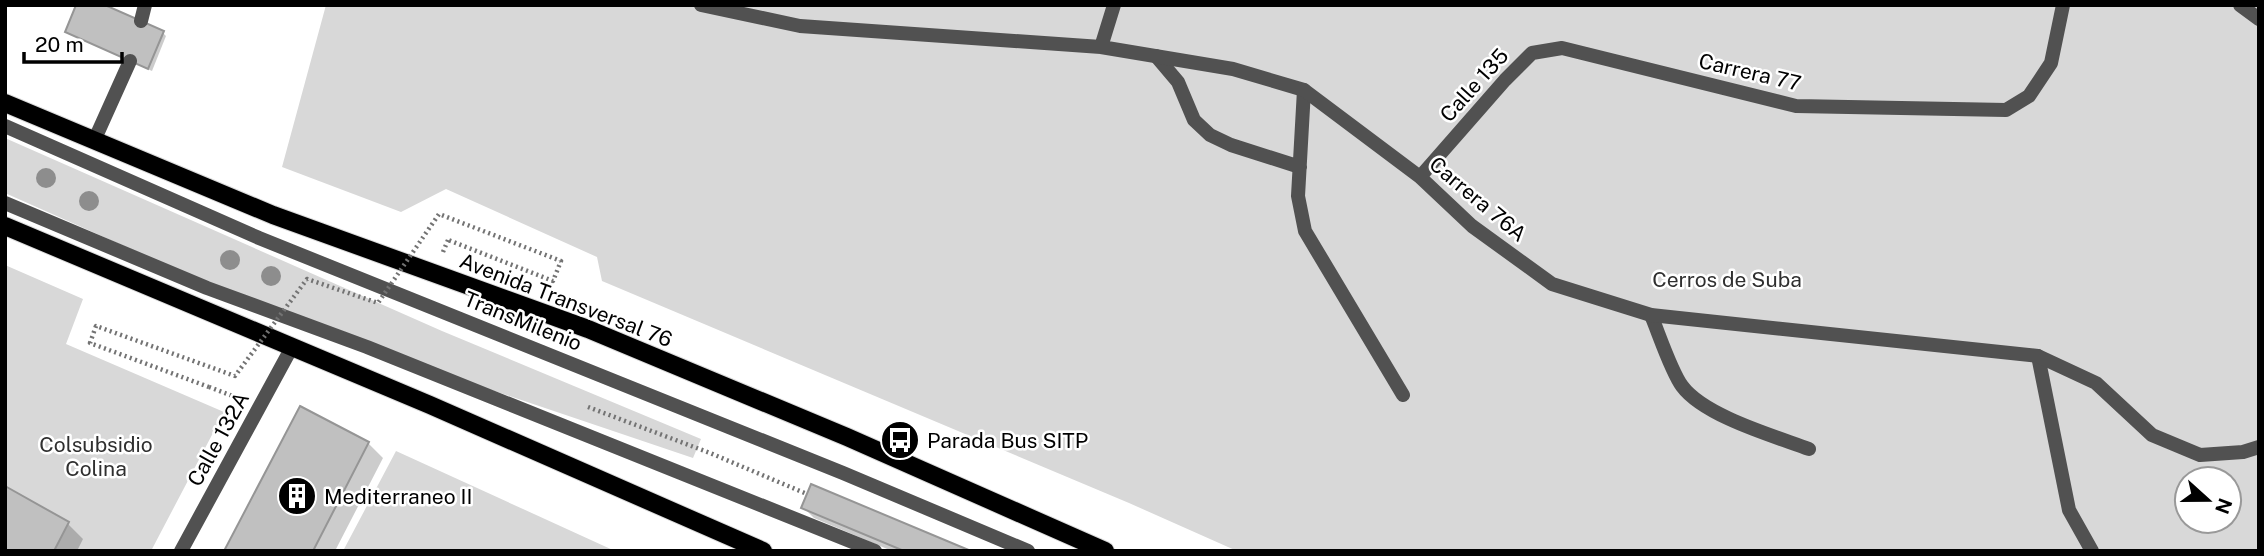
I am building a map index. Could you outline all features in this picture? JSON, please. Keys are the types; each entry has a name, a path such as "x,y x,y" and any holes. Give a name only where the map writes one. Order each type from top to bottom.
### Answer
{"main road":[{"name":"Avenida Transversal 76","path":"5,103 273,215 588,330 847,437 1105,551"},
{"path":"5,226 430,405 763,551"}],"street":[{"path":"141,21 145,5"},
{"name":"Carrera 76A","path":"701,5 800,26 1101,47 1233,69 1304,90 1420,177 1472,226 1552,284 1650,315 2038,356 2096,383 2152,435 2200,456 2243,452 2259,447"},
{"path":"1101,47 1114,5"},
{"name":"Carrera 77","path":"1532,53 1562,48 1796,106 2006,110 2029,96 2051,63 2063,5"},
{"path":"2240,5 2259,19"},
{"name":"Calle 135","path":"1420,177 1504,80 1532,53"},
{"path":"1156,57 1178,82 1194,120 1210,135 1231,145 1300,167"},
{"path":"94,142 130,61"},
{"path":"1304,90 1298,196 1305,231 1403,395"},
{"name":"TransMilenio","path":"5,126 259,238 843,473 1028,551"},
{"path":"5,203 207,288 368,347 875,551"},
{"path":"1650,315 1682,386 1701,402 1735,421 1809,449"},
{"name":"Calle 132A","path":"181,551 292,348"},
{"path":"2038,356 2069,510 2092,551"}],"path":[{"path":"260,407 90,342 96,326 235,376 307,279 378,303 439,214 561,261 552,281 448,240"},
{"path":"710,453 807,494"}],"green space":[{"name":"Cerros de Suba","path":"326,5 2259,5 2259,551 1237,551 602,281 597,257 446,189 401,212 282,167"},
{"path":"5,138 442,331 701,439 693,458 459,379 214,286 5,193"},
{"name":"Colsubsidio Colina","path":"5,265 83,299 66,344 224,412 151,551 5,551"},
{"path":"396,451 615,551 343,551"}],"building":[{"path":"76,5 105,5 164,31 148,69 65,32"},
{"name":"Mediterraneo II","path":"300,406 369,442 313,551 224,551"},
{"path":"811,484 971,551 904,551 801,508"},
{"path":"5,486 69,522 54,551 5,551"}],"place":[{"name":"Parada Bus SITP","path":"900,440"},
{"name":"Mediterraneo II","path":"297,496"}]}
